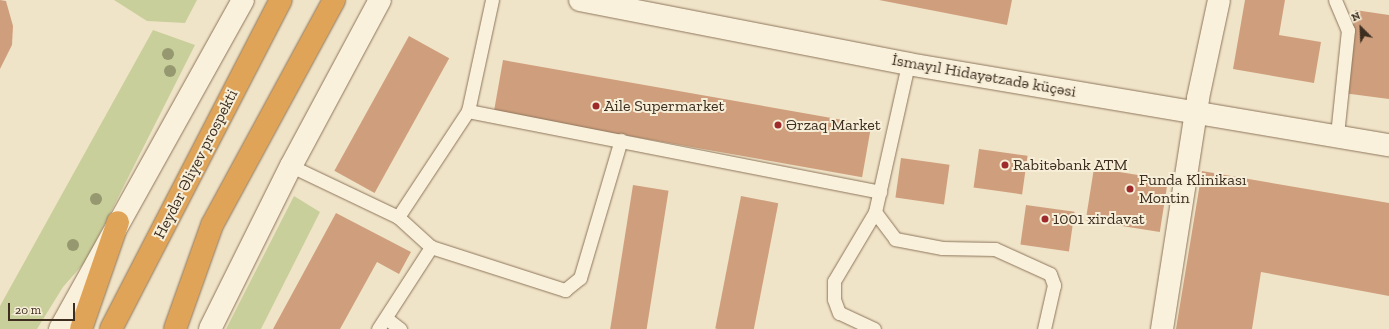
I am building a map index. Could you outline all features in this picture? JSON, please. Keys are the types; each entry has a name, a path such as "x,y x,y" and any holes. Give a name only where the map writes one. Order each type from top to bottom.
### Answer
{"highway":[{"name":"Heydər Əliyev prospekti","path":"112,329 281,0"},
{"path":"161,329 212,225 334,0"},
{"path":"81,329 118,222"},
{"path":"175,329 212,225"}],"street":[{"path":"60,329 118,222 243,0"},
{"path":"210,329 291,166 380,0"},
{"name":"İsmayıl Hidayətzadə küçəsi","path":"580,0 642,5 908,64 1196,111 1389,145"},
{"path":"1162,329 1196,111 1219,0"}],"lane":[{"path":"398,217 468,111 492,0"},
{"path":"1335,0 1348,30 1337,135"},
{"path":"874,329 839,313 834,299 834,281 875,212 908,64"},
{"path":"468,111 880,192"},
{"path":"291,166 398,217 430,247 565,290 573,286 580,278 621,140"},
{"path":"875,212 895,239 942,248 995,249 1050,274 1054,285 1044,329"},
{"path":"378,329 430,247"},
{"path":"386,318 400,329"}],"green space":[{"path":"114,0 197,0 185,23 147,21"},
{"path":"153,30 195,45 86,261 63,287 37,329 0,329 0,306"},
{"path":"294,196 320,212 261,329 226,329"}],"building":[{"path":"0,0 6,1 13,26 12,45 0,69"},
{"path":"879,0 1012,0 1007,25"},
{"path":"1245,0 1285,0 1279,35 1321,42 1314,83 1233,69"},
{"path":"1355,10 1389,15 1389,99 1343,93"},
{"path":"409,36 449,58 375,193 334,171"},
{"path":"503,60 871,125 862,177 494,112"},
{"path":"979,149 1028,156 1022,194 974,188"},
{"path":"901,158 950,165 944,204 895,198"},
{"path":"1094,168 1168,180 1160,232 1086,220"},
{"path":"1202,171 1389,203 1389,296 1261,272 1252,329 1176,329"},
{"path":"633,185 669,191 647,329 610,329"},
{"path":"741,196 778,203 754,329 715,329"},
{"path":"1026,205 1075,212 1069,251 1020,245"},
{"path":"336,213 411,252 399,274 377,262 340,329 273,329"}],"place":[{"name":"Aile Supermarket","path":"596,106"},
{"name":"Ərzaq Market","path":"778,125"},
{"name":"Rabitəbank ATM","path":"1005,165"},
{"name":"Funda Klinikası Montin","path":"1130,189"},
{"name":"1001 xirdavat","path":"1045,219"}]}
